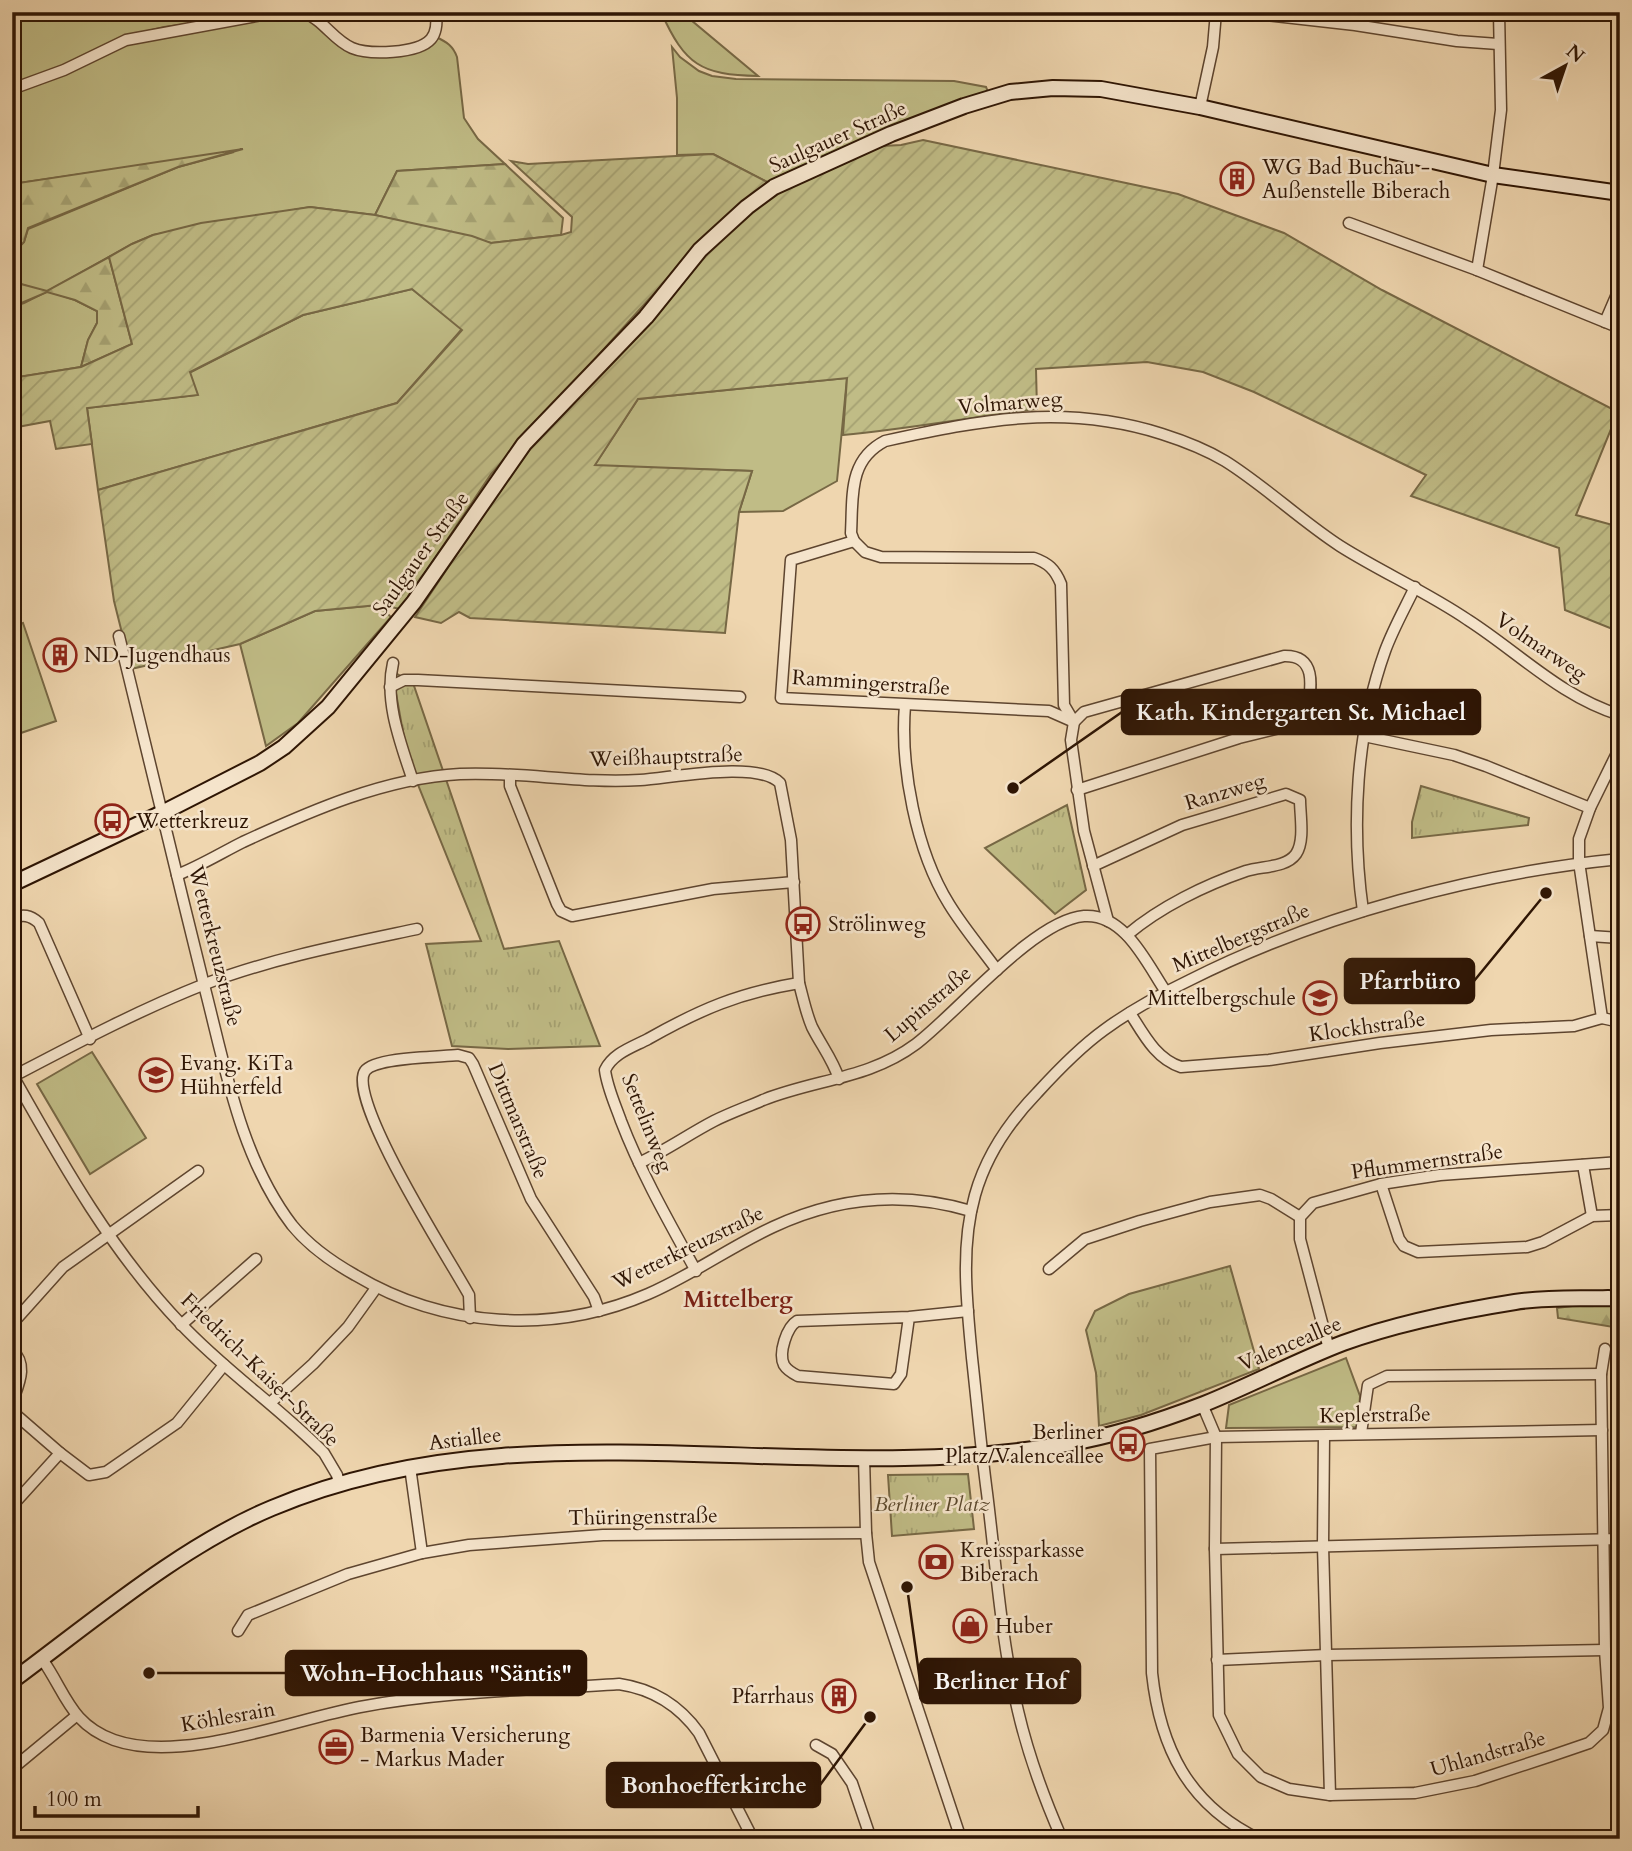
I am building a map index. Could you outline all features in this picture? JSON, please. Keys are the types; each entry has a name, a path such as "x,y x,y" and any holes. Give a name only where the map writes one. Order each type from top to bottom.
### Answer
{"main road":[{"name":"Saulgauer Straße","path":"12,884 260,764 284,747 328,707 414,602 524,443 646,317 700,250 747,207 774,187 891,134 964,106 1010,92 1053,88 1101,89 1200,107 1493,175 1620,193"},
{"name":"Valenceallee","path":"982,1455 1023,1451 1100,1436 1202,1404 1329,1349 1415,1322 1519,1301 1608,1298 1620,1300"},
{"name":"Astiallee","path":"12,1681 177,1560 213,1538 270,1509 339,1483 410,1467 515,1454 864,1457 982,1455"}],"street":[{"path":"12,89 64,70 126,40 278,12"},
{"path":"303,12 323,23 349,47 377,53 424,45 435,34 436,12"},
{"path":"1200,107 1213,47 1216,12"},
{"path":"1239,12 1498,44"},
{"path":"1477,270 1493,175 1500,110 1499,12"},
{"path":"1349,223 1477,270 1620,328"},
{"path":"1605,322 1620,287"},
{"name":"Volmarweg","path":"854,541 851,533 856,471 874,446 885,441 979,422 1044,415 1078,417 1139,427 1203,449 1257,482 1340,546 1469,620 1549,680 1620,715"},
{"path":"854,541 864,552 881,557 1026,558 1044,561 1050,565 1061,584 1064,705 1074,722"},
{"name":"Rammingerstraße","path":"854,541 791,560 781,698 1049,711 1074,722"},
{"path":"1363,911 1357,834 1364,736 1369,707 1386,649 1415,587"},
{"path":"120,636 162,813"},
{"path":"1077,790 1239,738 1306,724 1311,677 1309,668 1304,660 1295,655 1284,656 1084,712 1074,722 1071,740 1077,790 1084,831 1108,921 1127,935 1166,992"},
{"path":"393,663 389,681 398,737 413,781"},
{"path":"390,687 404,680 418,680 740,697"},
{"path":"905,705 906,753 921,838 948,902 997,970"},
{"path":"1364,736 1454,755 1590,808"},
{"path":"1620,747 1590,808 1579,839 1579,862 1602,1018 1620,1022"},
{"name":"Weißhauptstraße","path":"177,875 272,829 360,795 413,781 459,774 611,781 727,772 770,776 780,783 782,789 791,840 799,983 807,1015 836,1068 839,1079"},
{"path":"510,776 510,786 557,905 561,911 572,916 699,892 794,882"},
{"name":"Ranzweg","path":"1093,866 1182,825 1222,812 1286,794 1300,800 1300,844 1298,852 1288,861 1245,872 1203,889 1141,923 1127,935"},
{"name":"Wetterkreuzstraße","path":"162,813 237,1109 269,1190 292,1225 310,1245 376,1288 430,1308 470,1318 549,1320 599,1311 646,1295 772,1227 844,1203 905,1198 930,1200 971,1210"},
{"name":"Mittelbergstraße","path":"1062,1839 1050,1813 1018,1713 1005,1644 968,1311 966,1252 971,1210 984,1170 997,1144 1030,1100 1059,1068 1090,1040 1166,992 1260,947 1363,911 1431,893 1579,862 1620,859"},
{"path":"12,918 23,915 32,917 43,929 90,1038"},
{"name":"Lupinstraße","path":"639,1163 716,1120 765,1099 877,1068 917,1043 997,970 1047,931 1070,919 1096,916 1108,921"},
{"path":"13,1076 204,984 301,955 417,929"},
{"path":"1590,936 1620,938"},
{"name":"Settelinweg","path":"696,1270 639,1163 606,1080 605,1070 616,1055 708,1007 754,992 799,983"},
{"name":"Klockhstraße","path":"1130,1013 1158,1054 1169,1063 1181,1067 1269,1060 1491,1030 1573,1026 1602,1018"},
{"name":"Dittmarstraße","path":"470,1318 469,1295 385,1148 366,1102 361,1086 362,1078 365,1071 376,1063 458,1055 468,1058 473,1064 531,1199 594,1297 599,1311"},
{"name":"Friedrich-Kaiser-Straße","path":"13,1076 66,1170 142,1280 181,1325 324,1454 339,1483"},
{"name":"Pflummernstraße","path":"1300,1217 1313,1203 1381,1184 1440,1175 1620,1162"},
{"path":"1583,1165 1592,1216"},
{"path":"12,1324 63,1267 198,1171"},
{"path":"1381,1184 1399,1239 1404,1246 1418,1252 1527,1247 1543,1242 1592,1216 1620,1215"},
{"path":"1049,1269 1084,1239 1210,1202 1260,1195 1300,1217 1300,1239 1329,1349"},
{"path":"181,1325 256,1259"},
{"path":"270,1403 348,1327 376,1288"},
{"path":"909,1317 901,1374 894,1384 798,1376 785,1367 782,1359 787,1333 790,1326 797,1321 909,1317 968,1311"},
{"name":"Uhlandstraße","path":"1202,1404 1216,1437 1215,1549 1219,1715 1238,1754 1261,1777 1289,1789 1330,1794 1415,1793 1475,1782 1588,1743 1603,1730 1609,1708 1605,1650 1601,1374 1605,1349"},
{"path":"12,1350 22,1363 12,1405 15,1414 89,1475 106,1472 177,1423 224,1365"},
{"path":"1361,1433 1368,1385 1387,1376 1601,1374"},
{"name":"Keplerstraße","path":"1259,1839 1224,1816 1187,1780 1165,1739 1156,1708 1152,1673 1150,1449 1216,1437 1602,1430"},
{"path":"1324,1436 1323,1546 1330,1794"},
{"path":"12,1506 60,1453"},
{"path":"864,1457 869,1562 961,1839"},
{"path":"410,1467 422,1553"},
{"name":"Thüringenstraße","path":"238,1631 248,1615 348,1574 422,1553 469,1545 603,1535 866,1533"},
{"path":"1215,1549 1620,1539"},
{"path":"1217,1660 1327,1655 1605,1650"},
{"name":"Köhlesrain","path":"42,1659 76,1716 95,1731 126,1743 179,1745 277,1729 358,1708 438,1696 619,1684 633,1686 663,1699 688,1717 699,1733 753,1839"},
{"path":"12,1769 76,1716"},
{"path":"816,1745 832,1754 852,1783 871,1839"}],"green space":[{"path":"12,12 233,12 234,18 164,27 128,36 12,86"},
{"path":"297,12 309,17 335,41 379,56 436,37 446,43 457,57 464,118 478,139 505,164 397,171 375,215 310,207 153,235 132,244 48,291 97,311 97,323 88,340 81,367 12,378 12,307 46,292 20,284 12,277 12,254 24,242 28,229 178,167 234,152 12,184 12,93 127,43"},
{"path":"661,12 686,12 691,20 758,76 722,73 697,64 678,44"},
{"path":"672,47 680,57 699,71 712,76 736,79 954,81 986,87 988,92 771,184 713,154 677,155 677,98"},
{"path":"923,140 1178,194 1284,233 1382,290 1618,412 1576,515 1620,527 1620,632 1565,610 1559,548 1411,496 1426,475 1254,392 1203,372 1147,362 1036,369 1037,409 843,435 847,378 638,399 595,465 752,471 739,512 725,633 470,618 459,612 441,623 415,617 537,434 587,385 705,255 776,190 863,147 901,145"},
{"path":"243,149 178,167 28,228 24,242 12,254 12,184"},
{"path":"713,154 771,184 696,247 491,474 401,609 378,605 315,611 240,644 131,669 114,601 98,490 397,403 462,330 412,289 303,315 190,372 198,395 87,408 92,444 56,449 50,421 12,428 12,378 81,367 132,344 109,257 153,235 201,223 310,207 375,215 472,236 491,243 561,235 571,232 572,217 511,161 528,164"},
{"path":"505,164 563,218 561,235 491,243 375,215 397,171"},
{"path":"109,257 132,344 81,367 88,340 97,323 97,311 75,300 47,292 12,307 12,277 21,284 47,291"},
{"path":"412,289 462,329 397,403 98,490 87,408 197,395 189,373 303,315"},
{"path":"847,378 837,481 783,511 739,512 752,471 594,466 638,399"},
{"path":"378,605 391,617 298,723 266,746 240,644 315,611"},
{"path":"23,623 56,721 12,736 12,626"},
{"path":"392,671 413,683 504,949 559,941 600,1046 508,1049 452,1046 426,944 481,941 408,760"},
{"path":"1421,786 1529,818 1528,825 1412,838 1412,822"},
{"path":"1067,805 1086,890 1055,914 985,848"},
{"path":"92,1052 146,1138 90,1174 37,1084"},
{"path":"1230,1266 1259,1369 1141,1415 1099,1426 1096,1373 1086,1330 1095,1311 1129,1294"},
{"path":"1620,1302 1620,1328 1558,1318 1557,1308"},
{"path":"1346,1358 1360,1396 1358,1427 1226,1428 1229,1405"},
{"name":"Berliner Platz","path":"968,1474 974,1529 892,1536 888,1475"}],"place":[{"name":"WG Bad Buchau - Außenstelle Biberach","path":"1237,179"},
{"name":"ND-Jugendhaus","path":"60,655"},
{"name":"Kath. Kindergarten St. Michael","path":"1013,788"},
{"name":"Wetterkreuz","path":"112,821"},
{"name":"Pfarrbüro","path":"1546,893"},
{"name":"Strölinweg","path":"803,924"},
{"name":"Mittelbergschule","path":"1320,998"},
{"name":"Evang. KiTa Hühnerfeld","path":"156,1075"},
{"name":"Berliner Platz/Valenceallee","path":"1128,1444"},
{"name":"Kreissparkasse Biberach","path":"936,1562"},
{"name":"Berliner Hof","path":"907,1587"},
{"name":"Huber","path":"970,1626"},
{"name":"Wohn-Hochhaus \"Säntis\"","path":"149,1673"},
{"name":"Pfarrhaus","path":"839,1696"},
{"name":"Bonhoefferkirche","path":"870,1717"},
{"name":"Barmenia Versicherung - Markus Mader","path":"336,1747"}],"district":[{"name":"Mittelberg","path":"738,1299"}]}
